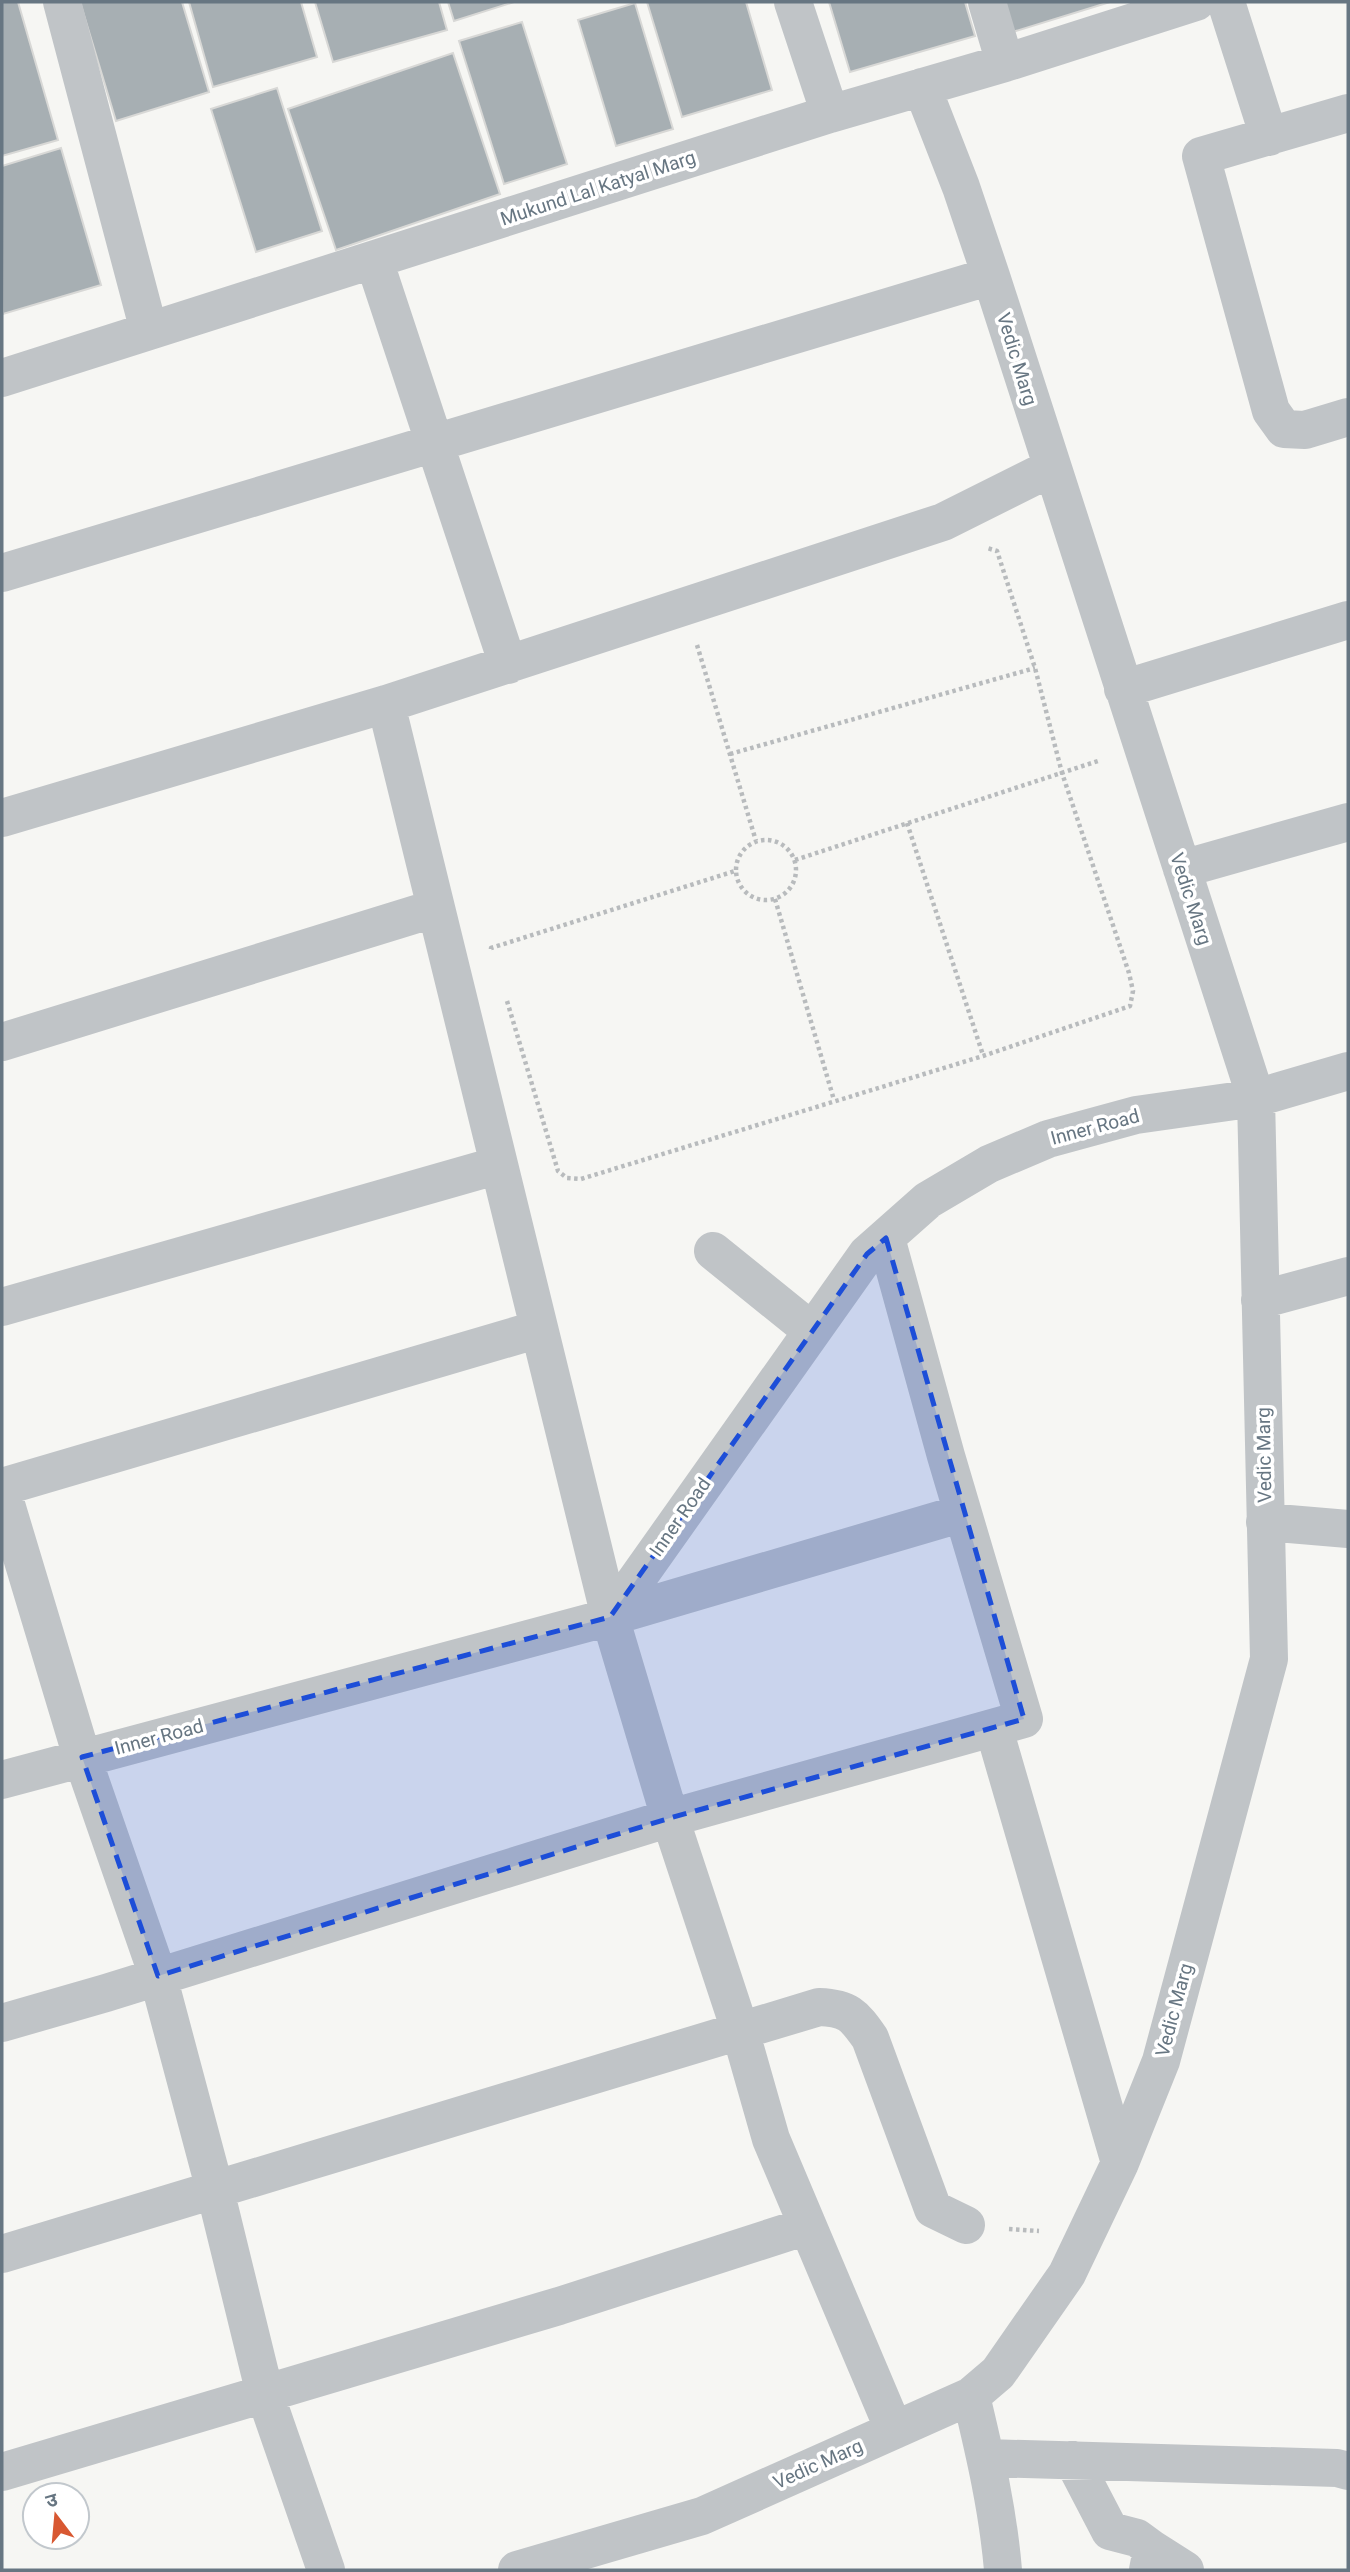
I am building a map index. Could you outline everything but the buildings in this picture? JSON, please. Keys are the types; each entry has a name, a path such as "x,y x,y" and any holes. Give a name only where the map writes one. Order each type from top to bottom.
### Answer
{"street":[{"path":"62,2 149,331"},
{"path":"793,2 830,114"},
{"path":"987,2 1005,63"},
{"name":"Mukund Lal Katyal Marg","path":"2,378 830,114 1005,63 1196,2"},
{"path":"1226,2 1269,137"},
{"name":"Vedic Marg","path":"517,2570 702,2516 971,2396 998,2373 1067,2274 1120,2163 1161,2061 1269,1659 1256,1098 991,276 961,187 922,87"},
{"path":"1348,113 1201,156 1271,411 1284,429 1305,430 1348,417"},
{"path":"374,260 508,665"},
{"path":"2,573 991,276"},
{"path":"2,818 386,704 943,522 1051,468"},
{"path":"1123,689 1348,620"},
{"path":"386,704 610,1616 670,1818 740,2030 771,2139 894,2430"},
{"path":"1182,869 1348,822"},
{"path":"2,1042 436,908"},
{"name":"Inner Road","path":"2,1780 610,1616 867,1254 928,1200 989,1164 1048,1139 1136,1115 1256,1098 1348,1071"},
{"path":"2,1307 499,1165"},
{"path":"2,2023 670,1818 1024,1719 886,1238"},
{"path":"713,1251 812,1331"},
{"path":"1260,1300 1348,1276"},
{"path":"326,2570 265,2394 215,2190 158,1976 82,1757 2,1489 539,1329"},
{"path":"610,1616 963,1513"},
{"path":"1265,1522 1348,1529"},
{"path":"994,1729 1120,2163"},
{"path":"2,2254 819,2007 849,2012 870,2038 933,2209 966,2225"},
{"path":"2,2472 559,2306 807,2226"},
{"path":"971,2396 986,2458 1003,2570"},
{"path":"986,2458 1337,2468 1348,2471"},
{"path":"1073,2460 1110,2531 1137,2538 1150,2559 1185,2570"},
{"name":"Vedic Marg","path":"556,2570 588,2549"}],"path":[{"path":"506,1000 558,1171 567,1178 581,1179 983,1056 1130,1006 1133,991 1129,972 1062,773 1035,668 997,551 979,547"},
{"path":"694,636 756,841"},
{"path":"730,754 1035,668"},
{"path":"795,860 1062,773"},
{"path":"907,823 983,1056"},
{"path":"756,841 775,841 784,845 795,860 795,881 781,897 760,900 750,896 737,881 735,871 740,853 747,845 756,841"},
{"path":"495,961 491,947 735,871"},
{"path":"775,898 834,1100"},
{"path":"966,2225 1087,2235"}],"highlighted area":[{"path":"886,1238 1024,1719 670,1818 158,1976 82,1757 610,1617 867,1254"}]}
